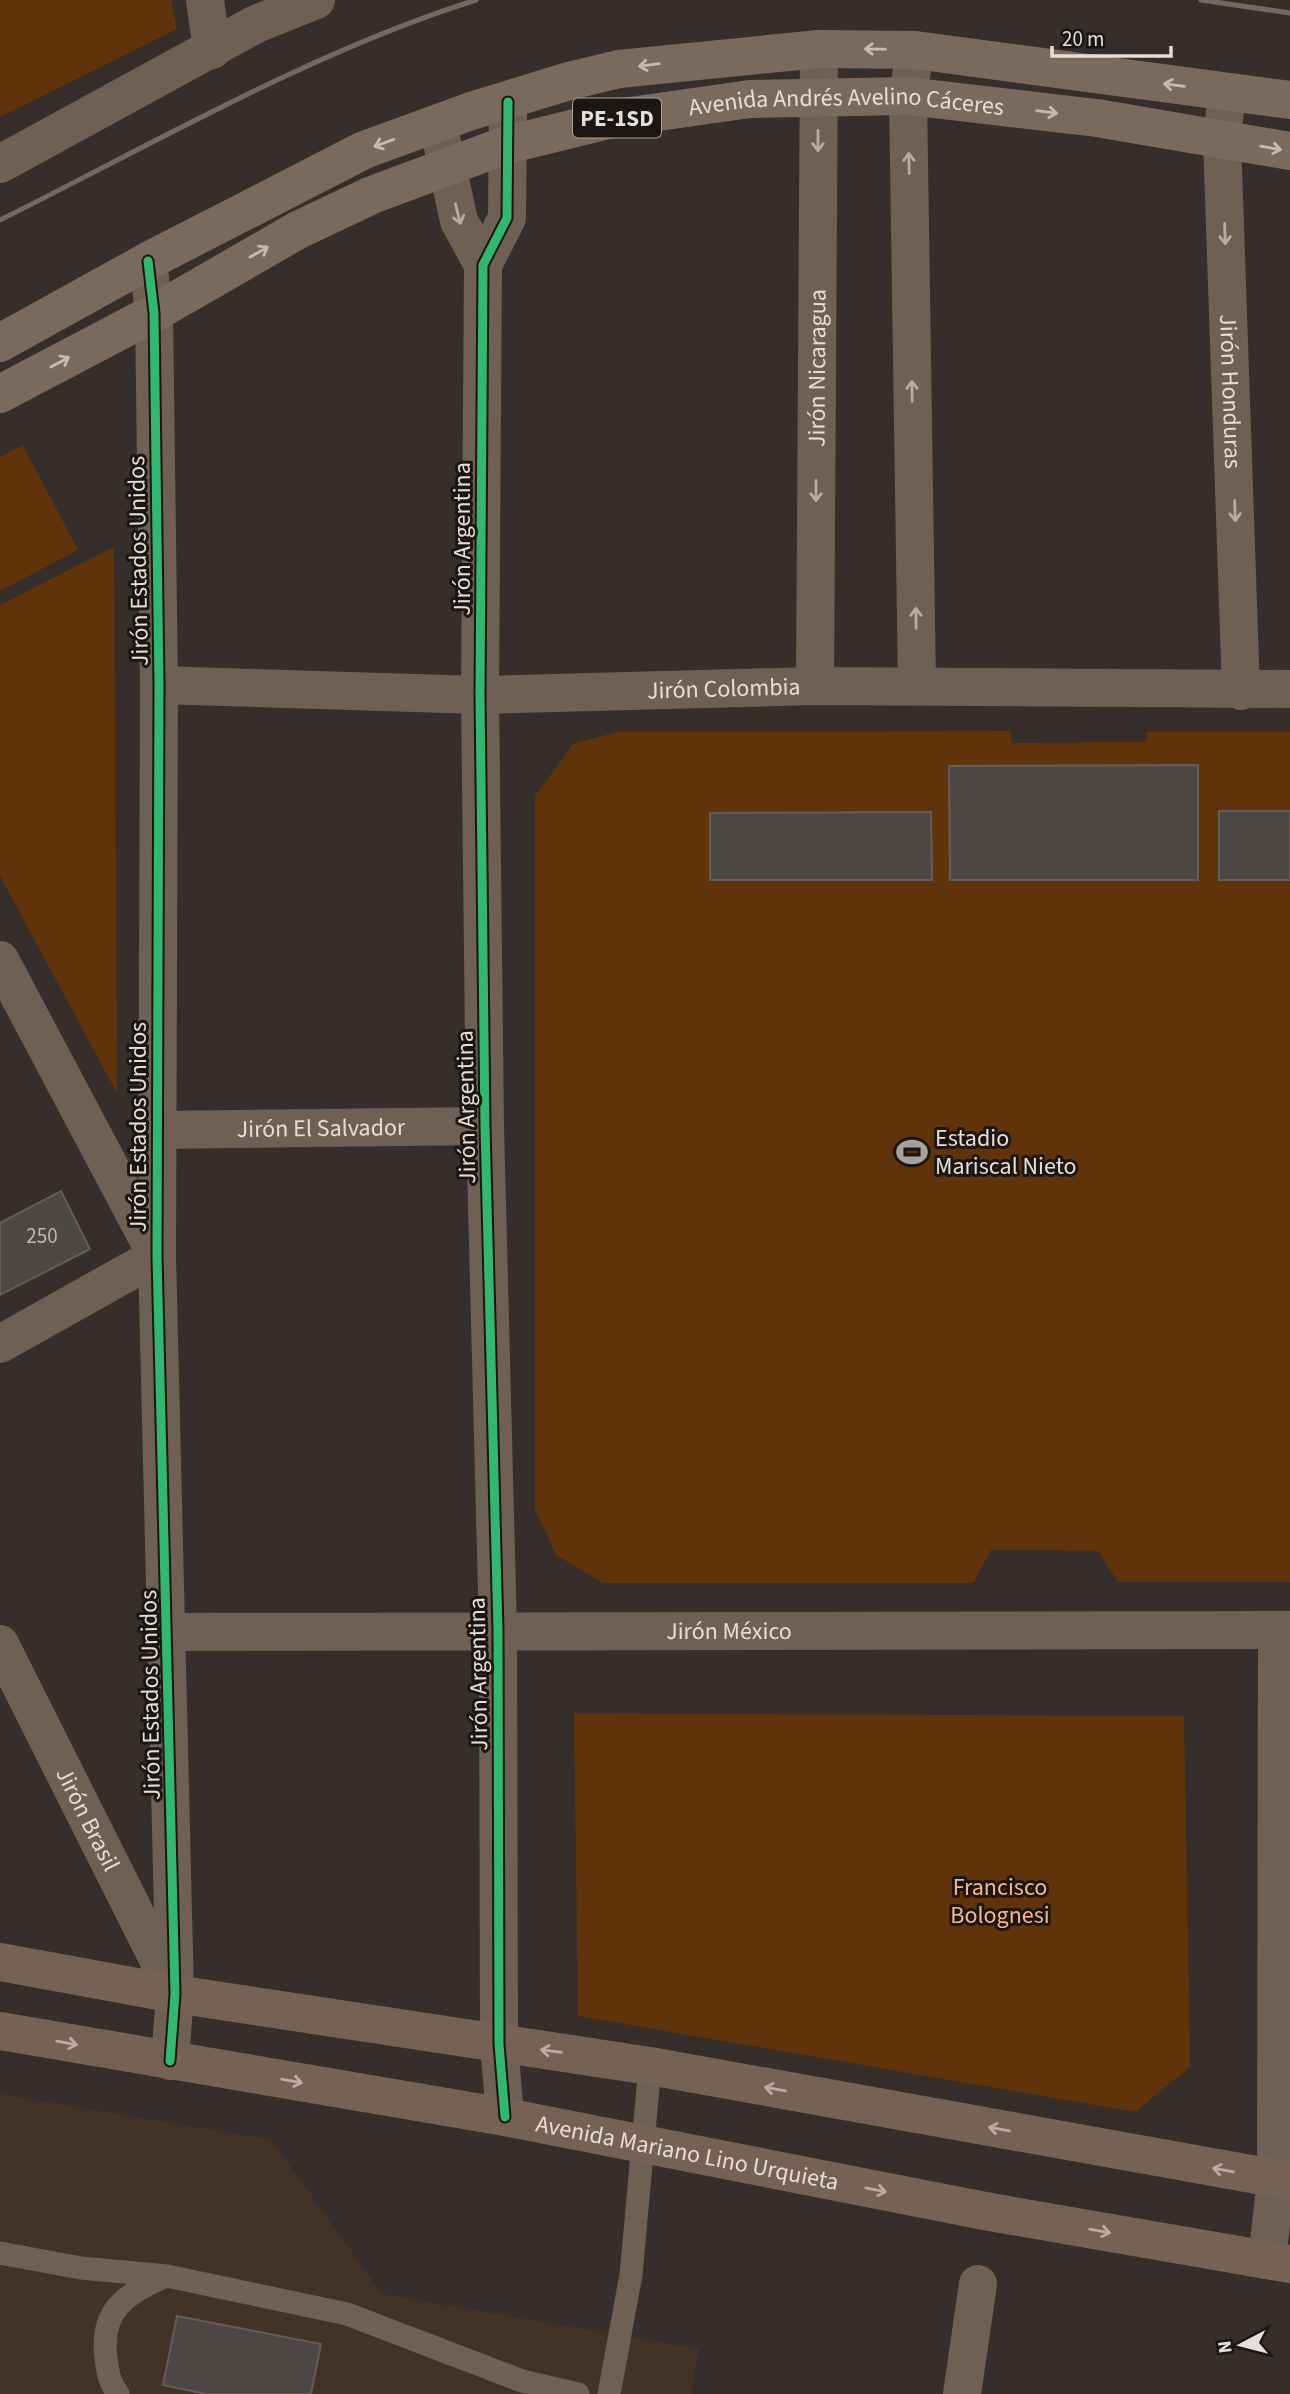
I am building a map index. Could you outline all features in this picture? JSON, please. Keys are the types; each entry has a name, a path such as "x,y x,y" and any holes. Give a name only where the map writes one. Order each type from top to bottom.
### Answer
{"highway":[{"name":"Avenida Andrés Avelino Cáceres","path":"0,343 148,261 364,150 569,81 619,69 819,49 915,50 1290,100"},
{"name":"Avenida Andrés Avelino Cáceres","path":"0,394 154,313 298,230 372,195 449,164 506,145 616,118 683,107 818,96 908,96 1097,118 1290,151"}],"main road":[{"path":"0,1962 175,1994 650,2066 1283,2180"},
{"name":"Avenida Mariano Lino Urquieta","path":"0,2031 505,2117 990,2213 1278,2262"}],"street":[{"path":"205,0 212,51"},
{"path":"0,164 212,51 257,24 316,0"},
{"name":"Jirón Nicaragua","path":"815,686 819,49"},
{"path":"915,50 908,96 917,687"},
{"name":"Jirón Honduras","path":"1227,93 1222,139 1241,691"},
{"name":"Jirón Argentina","path":"505,2117 499,2044 498,1631 485,1126 480,695 483,265 507,218 508,102"},
{"name":"Jirón Argentina","path":"438,124 449,164 459,221 483,265"},
{"name":"Jirón Estados Unidos","path":"148,261 154,313 159,685 157,1256 169,1632 175,1994 170,2061"},
{"name":"Jirón Colombia","path":"159,685 480,695 815,686 1241,691 1290,689"},
{"path":"0,960 157,1256 0,1344"},
{"name":"Jirón El Salvador","path":"158,1130 485,1126"},
{"path":"1278,2262 1283,2180 1284,1630"},
{"name":"Jirón México","path":"169,1632 1284,1630"},
{"name":"Jirón Brasil","path":"0,1644 175,1994"},
{"path":"962,2394 978,2284"}],"lane":[{"path":"609,2394 631,2275 650,2066"},
{"path":"0,2253 81,2268 167,2276 347,2314 521,2387 578,2394"},
{"path":"118,2394 109,2382 104,2337 114,2309 135,2289 167,2276"}],"shaded area":[{"path":"0,2094 272,2140 382,2294 699,2349 691,2394 0,2394"}],"green space":[{"path":"0,0 171,0 177,29 0,117"},
{"path":"23,445 78,550 0,591 0,457"},
{"path":"114,547 117,1093 0,876 0,605"},
{"name":"Estadio Mariscal Nieto","path":"1010,731 1012,743 1146,742 1147,732 1290,732 1290,1582 1118,1582 1098,1551 991,1550 973,1583 603,1583 556,1555 535,1509 535,796 574,743 618,732"},
{"name":"Francisco Bolognesi","path":"574,1713 1184,1716 1190,2067 1135,2112 578,2016"}],"building":[{"path":"1198,765 1198,880 950,880 949,766"},
{"path":"1219,811 1290,811 1290,880 1219,880"},
{"path":"931,812 932,880 710,880 710,813"},
{"path":"61,1191 90,1249 0,1295 0,1223"},
{"path":"177,2316 321,2344 311,2394 206,2394 163,2385"}],"railway":[{"path":"0,220 294,72 354,45 476,0"},
{"path":"1201,0 1290,13"}],"cycle path":[{"path":"505,2117 499,2044 498,1631 485,1126 480,695 483,265 507,218 508,102"},
{"path":"148,261 154,313 159,685 157,1256 175,1994 170,2061"}],"place":[{"name":"Estadio Mariscal Nieto","path":"912,1152"}]}
